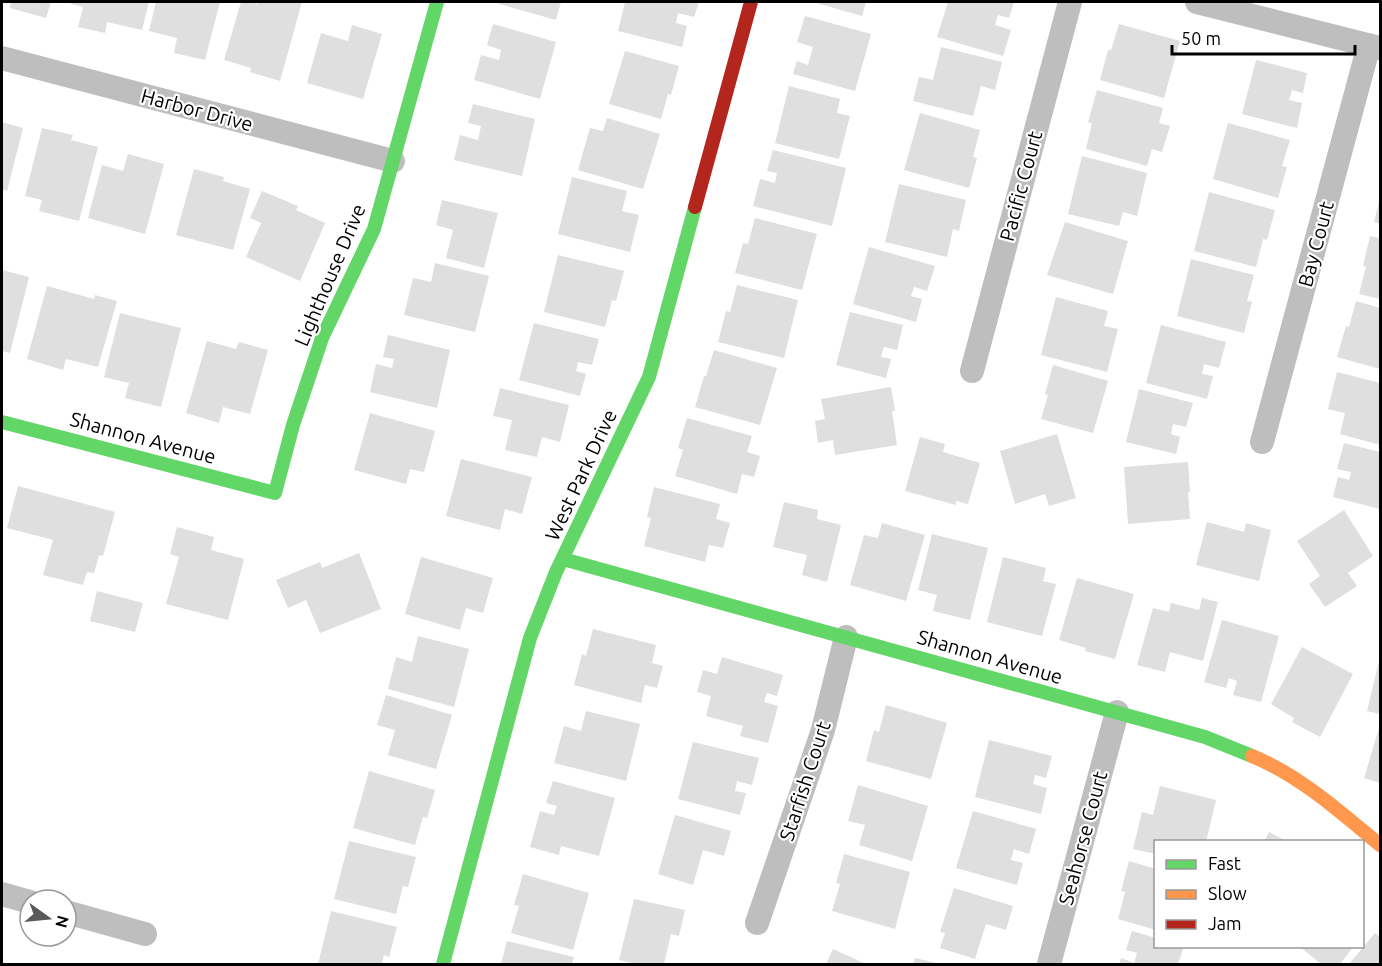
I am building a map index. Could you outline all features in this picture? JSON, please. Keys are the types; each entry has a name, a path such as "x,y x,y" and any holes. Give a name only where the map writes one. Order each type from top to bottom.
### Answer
{"street":[{"name":"Lighthouse Drive","path":"274,493 293,425 322,338 374,229 436,2"},
{"name":"West Park Drive","path":"443,964 530,638 563,559 649,377 751,2"},
{"name":"Pacific Court","path":"972,370 1070,2"},
{"path":"1197,2 1375,47"},
{"name":"Bay Court","path":"1263,442 1375,47"},
{"name":"Harbor Drive","path":"2,58 393,161"},
{"name":"Shannon Avenue","path":"2,422 274,493"},
{"name":"Shannon Avenue","path":"563,559 1205,736 1267,762 1320,795 1380,845"},
{"name":"Starfish Court","path":"757,922 823,730 846,637"},
{"name":"Seahorse Court","path":"1049,964 1117,712"},
{"path":"2,894 18,899"},
{"path":"78,915 145,934"}],"building":[{"path":"11,2 51,2 46,18 10,8"},
{"path":"71,2 149,2 142,30 107,22 105,33 78,27 83,7 71,4"},
{"path":"156,2 220,2 205,60 174,53 177,38 149,31"},
{"path":"241,2 258,4 258,2 302,2 280,81 250,72 251,68 224,60"},
{"path":"492,2 561,2 556,20"},
{"path":"625,2 699,2 694,17 678,13 676,23 687,26 682,47 618,31"},
{"path":"813,2 866,2 862,16"},
{"path":"948,2 1014,2 1009,18 998,15 995,25 1011,30 1003,56 937,37"},
{"path":"805,16 871,34 855,91 793,74 797,61 808,65 813,47 797,42"},
{"path":"493,24 556,42 540,99 474,80 481,55 499,60 501,50 487,45"},
{"path":"1119,24 1180,41 1164,98 1100,80 1108,50 1111,50"},
{"path":"352,25 382,34 363,99 307,83 321,33 348,41"},
{"path":"941,47 1002,62 995,90 981,86 973,116 913,101 919,77 933,80"},
{"path":"625,51 679,66 661,119 609,104"},
{"path":"1256,60 1307,73 1303,93 1292,90 1289,100 1302,103 1297,128 1242,114"},
{"path":"789,86 840,99 837,113 850,116 839,159 775,143"},
{"path":"1097,90 1163,108 1159,123 1170,126 1162,152 1152,149 1147,166 1086,149 1092,123 1088,122"},
{"path":"473,104 535,119 522,176 454,160 460,135 478,140 481,126 468,123"},
{"path":"920,113 980,130 973,157 977,158 969,188 904,170"},
{"path":"607,118 660,134 643,189 578,170 590,128 603,131"},
{"path":"2,122 23,128 7,191 2,189"},
{"path":"1228,123 1290,140 1282,166 1287,167 1278,198 1213,179"},
{"path":"42,128 73,135 71,140 98,147 79,221 39,211 42,200 25,196"},
{"path":"773,150 846,168 832,226 753,206 760,179 775,183 777,173 767,171"},
{"path":"128,154 164,164 145,234 88,218 102,165 123,171"},
{"path":"1082,156 1147,173 1137,216 1123,212 1119,226 1068,214"},
{"path":"194,169 224,177 223,181 250,189 233,250 176,235"},
{"path":"572,177 627,191 622,211 639,215 630,252 558,234"},
{"path":"899,184 966,200 959,231 953,229 947,257 885,242"},
{"path":"262,191 298,206 296,210 325,223 300,281 246,257 261,223 250,218"},
{"path":"1209,192 1275,210 1267,240 1263,239 1256,267 1194,251"},
{"path":"1380,198 1380,224 1374,222"},
{"path":"442,200 498,213 484,268 446,258 453,230 436,225"},
{"path":"755,218 817,234 802,290 735,273 743,243 748,244"},
{"path":"1065,222 1128,241 1113,294 1047,275"},
{"path":"1370,236 1380,238 1380,299 1359,294 1366,267 1363,266"},
{"path":"869,247 935,266 927,291 914,287 911,296 922,299 916,322 853,304"},
{"path":"558,255 624,271 616,301 612,300 605,327 544,312"},
{"path":"1191,259 1254,275 1247,301 1252,302 1244,333 1177,316"},
{"path":"435,263 489,276 475,332 404,315 413,278 431,282"},
{"path":"2,270 29,277 10,353 2,351"},
{"path":"737,285 798,300 784,358 718,342 726,311 730,312"},
{"path":"47,286 94,299 95,295 117,301 98,367 66,359 63,370 27,359"},
{"path":"1056,297 1108,311 1104,326 1118,329 1107,372 1041,355"},
{"path":"1356,301 1380,308 1380,369 1337,357"},
{"path":"850,312 903,325 897,350 884,347 881,357 891,359 886,378 836,365"},
{"path":"120,313 181,328 161,407 125,398 129,383 104,377"},
{"path":"534,323 599,339 592,365 578,362 576,371 586,374 580,396 519,380"},
{"path":"1161,325 1226,342 1219,368 1204,364 1202,374 1213,376 1207,399 1146,383"},
{"path":"388,335 450,350 437,408 370,392 376,364 392,368 394,359 383,357"},
{"path":"207,341 236,349 239,342 268,350 250,414 223,407 219,423 186,413"},
{"path":"714,350 777,368 760,425 695,407"},
{"path":"1053,365 1108,381 1093,433 1041,419"},
{"path":"1337,372 1380,383 1380,445 1340,434 1345,413 1328,409"},
{"path":"891,387 897,445 835,455 833,440 818,443 815,421 825,419 821,399"},
{"path":"500,388 569,405 560,442 542,437 537,457 505,450 512,420 493,416"},
{"path":"1139,389 1193,403 1186,427 1173,424 1171,434 1180,437 1176,454 1126,442"},
{"path":"370,413 435,431 424,472 410,469 406,484 354,470"},
{"path":"687,418 752,436 747,452 760,456 754,477 742,474 737,494 675,476 683,450 678,448"},
{"path":"1057,434 1076,498 1049,506 1045,494 1015,504 1000,451"},
{"path":"920,437 945,444 943,452 980,463 968,504 956,501 956,505 905,491"},
{"path":"1344,443 1380,452 1380,509 1333,497 1338,477 1349,480 1351,472 1337,469"},
{"path":"461,459 532,477 522,514 505,509 500,530 446,516"},
{"path":"1188,462 1190,519 1128,524 1124,467"},
{"path":"18,486 115,512 103,556 99,555 94,573 87,572 83,585 43,575 53,540 7,528"},
{"path":"654,487 720,504 716,519 730,523 723,548 709,545 705,562 644,546 651,518 647,517"},
{"path":"784,502 818,510 817,519 841,525 827,582 802,575 807,555 773,547"},
{"path":"1344,510 1373,556 1348,573 1357,586 1325,607 1309,584 1320,576 1297,541"},
{"path":"1207,522 1244,532 1246,523 1271,530 1259,581 1196,565"},
{"path":"882,523 925,535 906,601 850,585 864,535 878,538"},
{"path":"177,527 214,537 211,550 244,559 228,620 166,604 179,557 170,554"},
{"path":"932,534 988,548 970,620 933,611 937,595 918,590"},
{"path":"359,553 381,609 320,633 306,600 288,608 276,580 320,562 322,568"},
{"path":"421,557 493,578 483,613 466,608 460,630 405,614"},
{"path":"1003,557 1046,568 1043,581 1056,584 1042,636 987,622"},
{"path":"1077,578 1134,594 1115,659 1085,651 1086,648 1059,640"},
{"path":"97,591 143,603 135,632 90,621"},
{"path":"1202,598 1218,602 1203,661 1170,652 1165,672 1137,665 1153,608 1169,612 1171,603 1199,610"},
{"path":"1222,620 1279,636 1261,702 1233,695 1237,681 1229,678 1226,688 1204,682"},
{"path":"593,629 656,645 652,663 663,666 657,688 645,685 641,703 574,685 582,654 586,656"},
{"path":"418,636 469,649 454,707 388,689 396,657 412,662"},
{"path":"1302,647 1353,674 1320,737 1292,722 1294,718 1271,704"},
{"path":"722,657 783,675 777,696 767,693 764,702 778,706 768,743 740,736 743,726 706,716 711,696 697,692 703,670 717,674"},
{"path":"1380,657 1380,714 1367,711"},
{"path":"386,695 452,715 436,769 388,755 395,730 377,725"},
{"path":"886,705 947,723 931,779 866,761 874,730 879,732"},
{"path":"586,711 640,724 626,781 554,763 564,726 581,731"},
{"path":"1380,725 1380,783 1364,778"},
{"path":"989,740 1052,756 1046,778 1035,775 1033,784 1047,788 1041,814 975,797"},
{"path":"693,742 759,758 752,785 737,781 735,791 746,793 740,815 678,799"},
{"path":"369,771 435,790 427,818 423,817 415,845 353,828"},
{"path":"553,781 615,798 599,856 561,846 559,855 530,847 540,811 554,815 557,806 546,803"},
{"path":"858,785 928,806 912,861 859,845 865,825 848,821"},
{"path":"1160,786 1216,800 1206,840 1154,840 1154,854 1133,849 1142,812 1153,815"},
{"path":"973,811 1036,829 1029,854 1014,849 1011,860 1023,863 1017,885 956,868"},
{"path":"675,815 731,831 724,856 703,850 693,885 658,874"},
{"path":"1269,832 1284,840 1265,840"},
{"path":"349,841 416,857 408,887 403,886 396,914 334,899"},
{"path":"844,854 910,872 895,929 832,911 840,884 836,883"},
{"path":"1129,861 1154,868 1154,929 1118,919 1125,892 1121,891"},
{"path":"523,874 589,893 573,950 511,933 519,906 514,905"},
{"path":"954,888 1013,906 1006,930 986,924 975,959 940,948 945,933 940,932"},
{"path":"634,899 685,910 679,936 671,934 664,964 637,964 619,960"},
{"path":"331,911 397,927 389,957 384,955 382,964 318,964"},
{"path":"1132,931 1154,937 1154,948 1183,948 1178,964 1119,964 1121,958 1134,963 1137,953 1126,950"},
{"path":"1375,933 1380,937 1380,964 1349,964"},
{"path":"507,941 574,957 572,964 501,964"},
{"path":"1301,948 1352,948 1340,964 1321,964"},
{"path":"833,949 866,964 826,964"},
{"path":"915,958 941,964 913,964"}],"traffic: fast":[{"path":"2,422 275,493 293,425 322,338 374,229 437,2"},
{"path":"443,964 530,638 556,572 649,377 695,207"},
{"path":"563,559 1205,737 1252,756"}],"traffic: slow":[{"path":"1252,756 1303,784 1380,845"}],"traffic: jam":[{"path":"695,207 751,2"}]}
